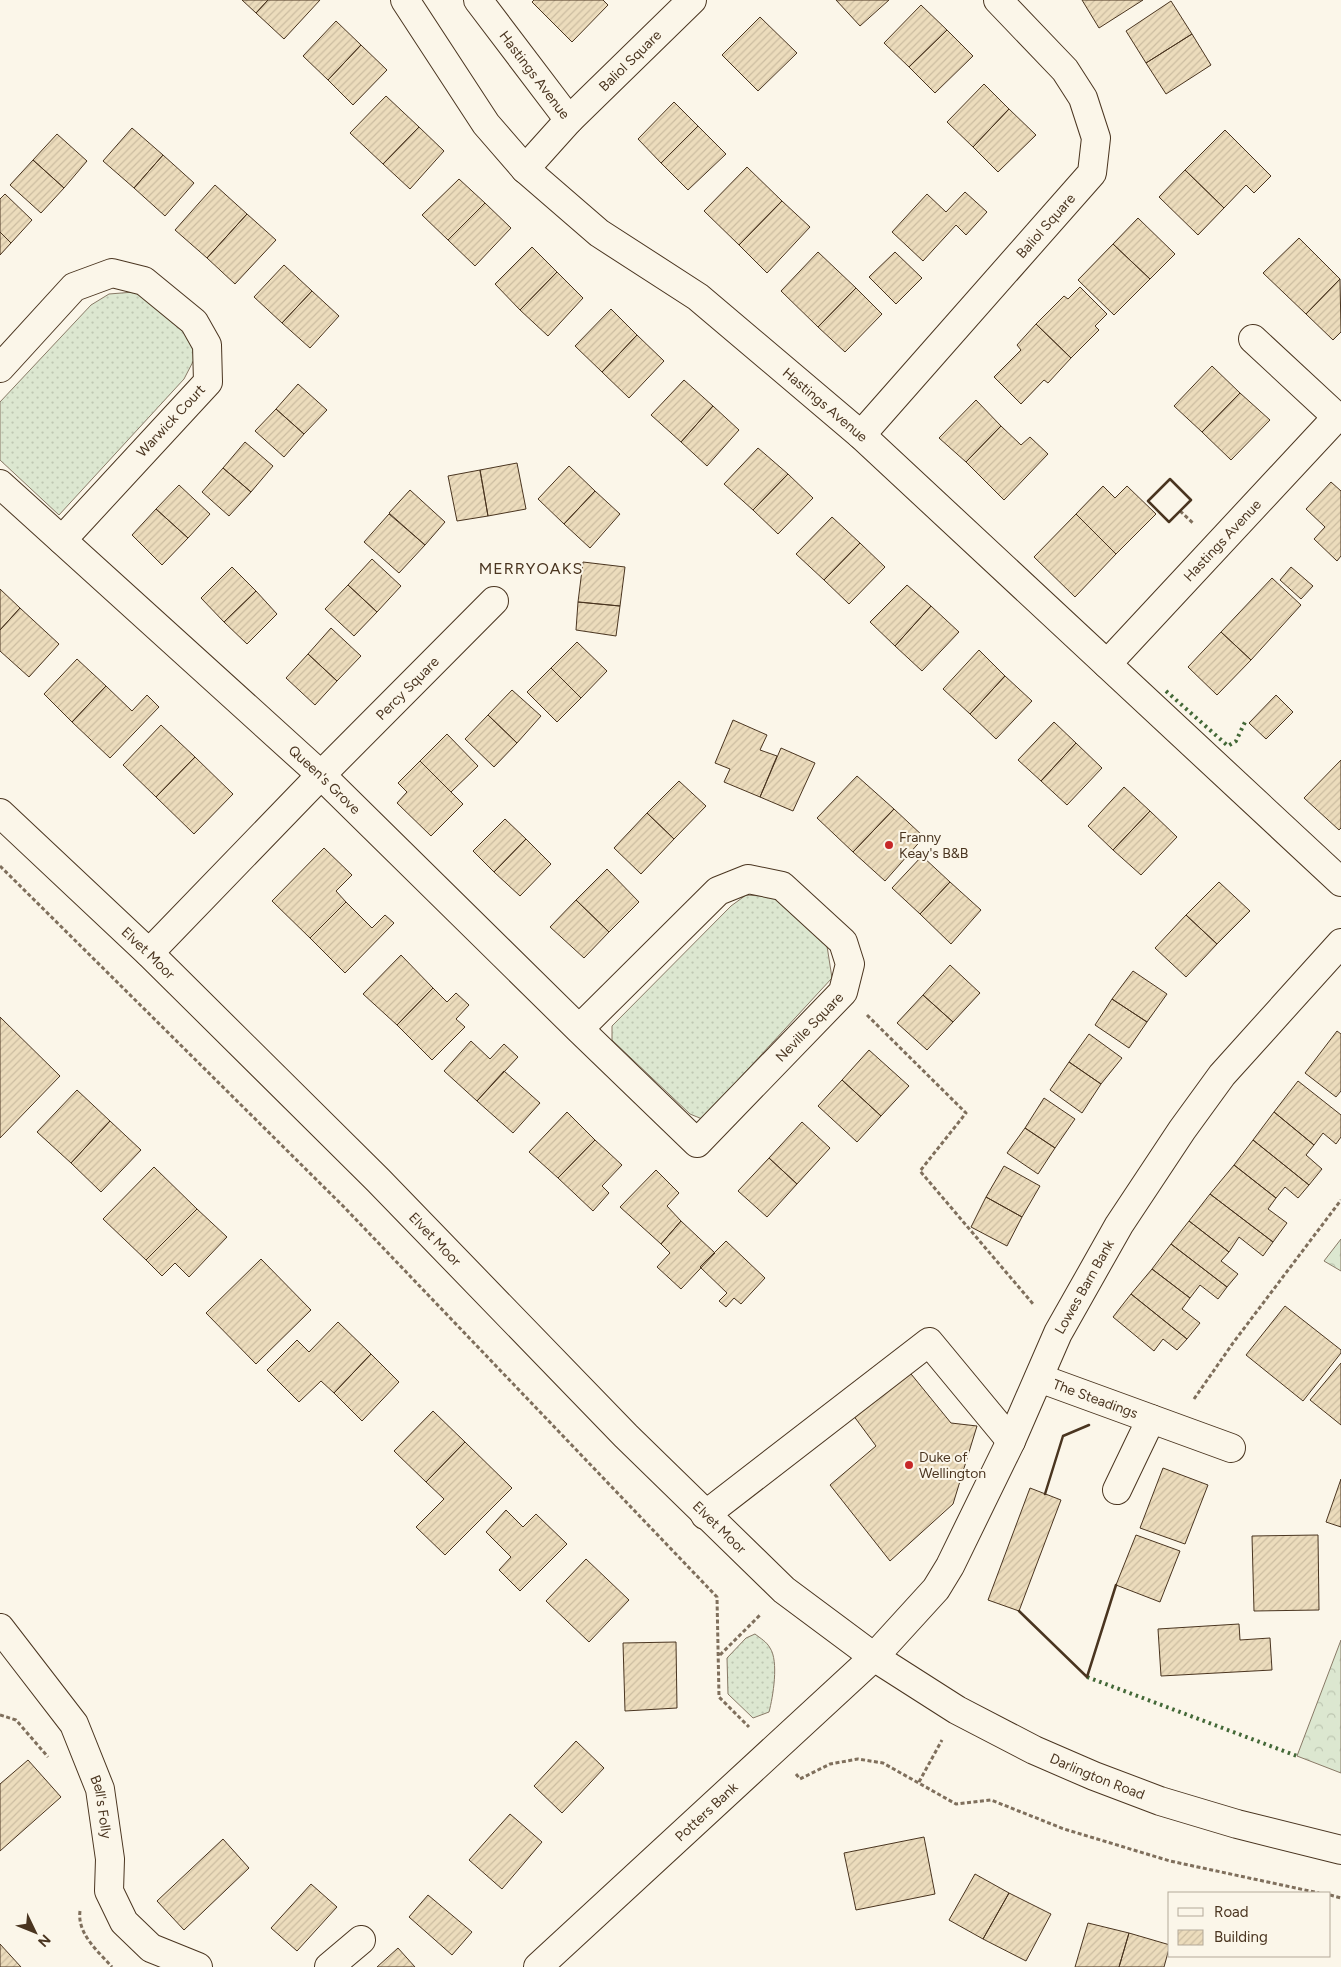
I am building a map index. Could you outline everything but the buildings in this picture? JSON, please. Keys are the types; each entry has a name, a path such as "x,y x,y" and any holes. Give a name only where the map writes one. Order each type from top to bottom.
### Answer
{"main road":[{"name":"Hastings Avenue","path":"405,0 486,124 525,169 600,233 698,297 861,435 1341,882"},
{"name":"Hastings Avenue","path":"478,0 569,120 525,169"},
{"name":"Baliol Square","path":"569,120 692,0"},
{"name":"Baliol Square","path":"861,435 1092,173 1096,138 1083,98 1065,70 998,0"},
{"name":"Warwick Court","path":"0,368 74,287 112,273 144,281 194,322 207,345 208,382 62,540"},
{"name":"Hastings Avenue","path":"1107,664 1339,419 1253,339"},
{"path":"0,484 62,540"},
{"name":"Queen's Grove","path":"62,540 321,775 579,1029"},
{"name":"Percy Square","path":"149,953 321,775 494,601"},
{"name":"Elvet Moor","path":"0,814 149,953 378,1180 605,1415 705,1515 784,1590 874,1657"},
{"name":"Neville Square","path":"748,879 782,886 842,942 850,964 843,992 698,1143 579,1029 718,891 748,879"},
{"name":"Lowes Barn Bank","path":"874,1657 936,1589 950,1566 1011,1441 1058,1333 1119,1225 1182,1130 1222,1075 1341,943"},
{"path":"705,1515 930,1342 1011,1441"},
{"name":"The Steadings","path":"1039,1378 1231,1448"},
{"name":"The Steadings","path":"1117,1490 1163,1424"},
{"name":"Bell's Folly","path":"0,1628 74,1724 100,1789 110,1859 108,1891 124,1922 151,1948 198,1967"},
{"name":"Darlington Road","path":"874,1657 957,1710 1034,1750 1094,1776 1152,1798 1237,1824 1341,1850"},
{"name":"Potters Bank","path":"538,1967 874,1657"},
{"path":"329,1967 361,1940"}],"path":[{"path":"0,866 344,1207 717,1597 720,1655 719,1697 750,1728"},
{"path":"843,992 966,1113 920,1171 1058,1333"},
{"path":"1163,1424 1233,1343 1341,1200"},
{"path":"720,1655 784,1590"},
{"path":"919,1782 957,1710"},
{"path":"0,1715 16,1720 54,1764"},
{"path":"800,1779 830,1764 858,1759 883,1763 956,1804 991,1800 1064,1828 1170,1861 1314,1892"},
{"path":"80,1904 79,1922 85,1936 112,1967"}],"green space":[{"path":"134,292 149,300 184,331 197,354 184,379 59,515 0,460 0,402 91,305 109,294"},
{"path":"746,895 776,897 827,946 832,978 702,1119 690,1114 612,1040 612,1026 731,906"},
{"path":"1341,1239 1341,1271 1324,1261"},
{"path":"755,1634 770,1648 773,1654 775,1670 769,1712 753,1718 728,1694 727,1658 746,1638"},
{"path":"1341,1640 1341,1773 1297,1756"}],"hedge":[{"path":"1166,691 1228,746 1236,741 1245,722"},
{"path":"1087,1677 1297,1756"}],"wall":[{"path":"1170,479 1191,500 1169,522 1148,501 1170,479"},
{"path":"1045,1494 1063,1436 1089,1425"},
{"path":"1019,1611 1087,1677 1116,1585"}],"place":[{"name":"Franny Keay's B&B","path":"889,845"},
{"name":"Duke of Wellington","path":"909,1465"}],"district":[{"name":"MERRYOAKS","path":"531,568"}]}
